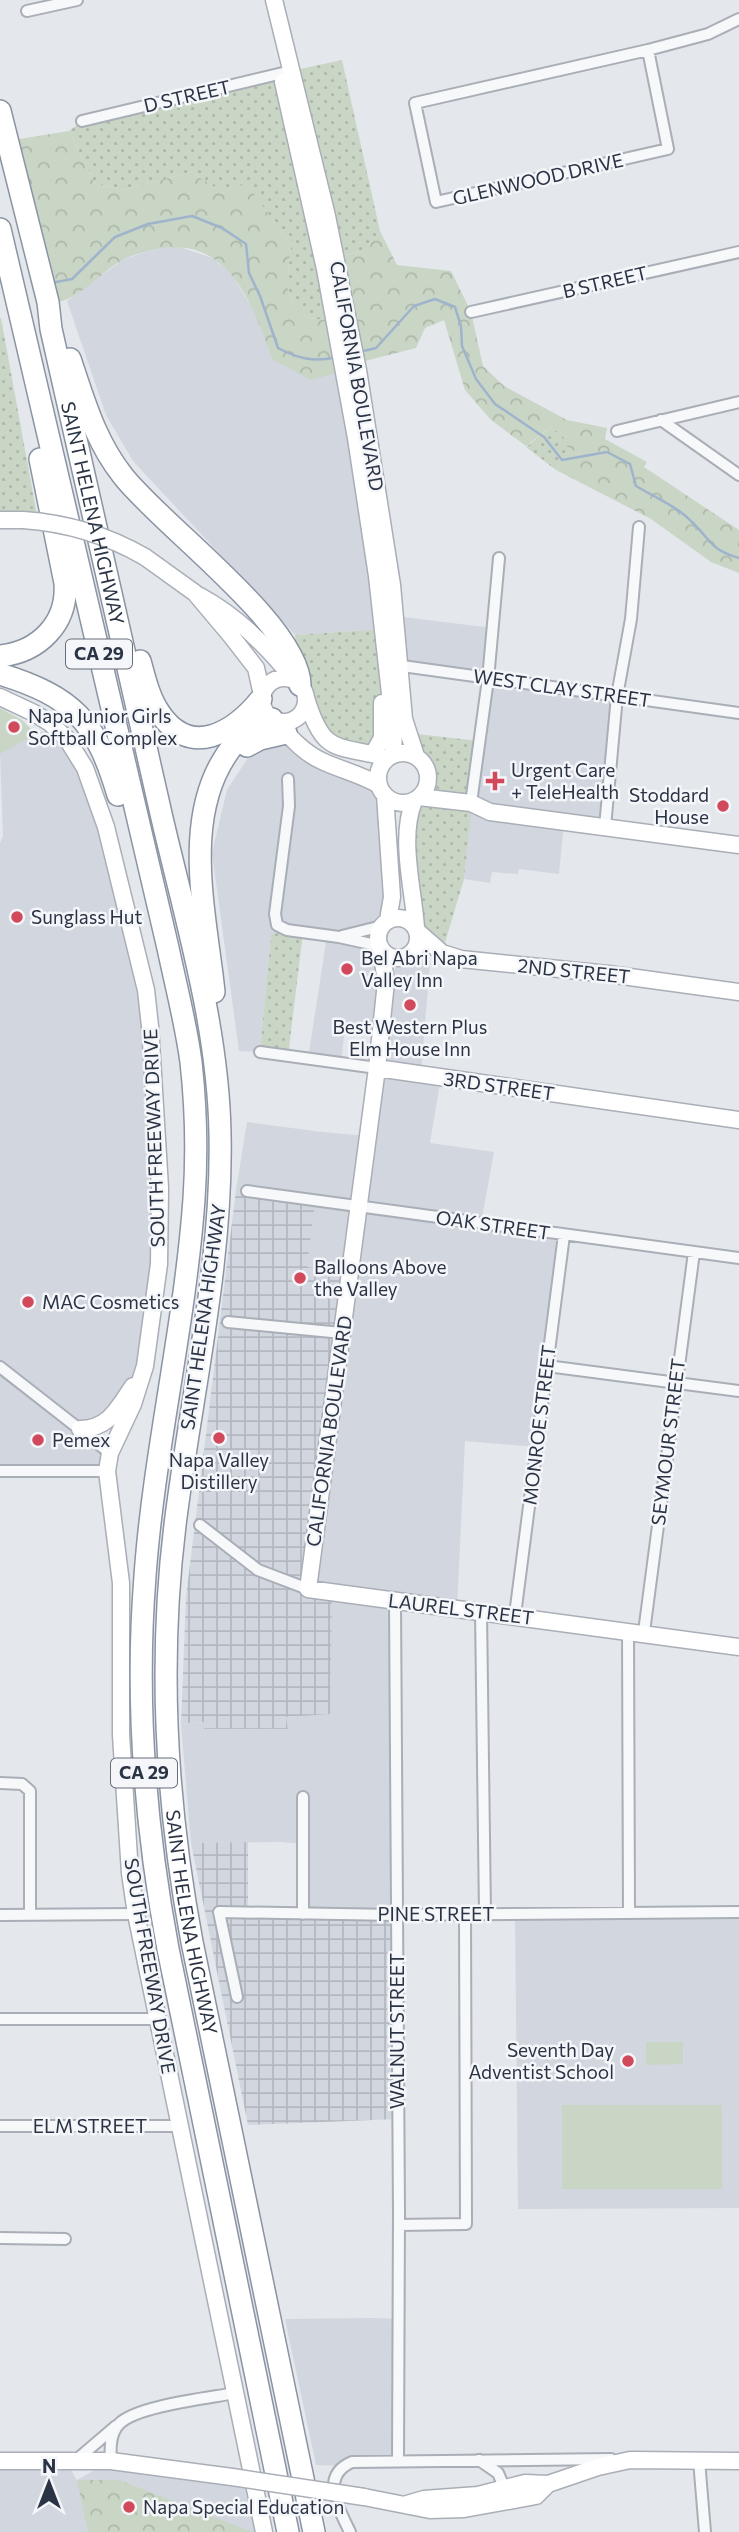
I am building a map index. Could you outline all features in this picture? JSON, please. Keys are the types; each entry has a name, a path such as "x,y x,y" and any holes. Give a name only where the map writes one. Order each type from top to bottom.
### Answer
{"highway":[{"name":"SAINT HELENA HIGHWAY","path":"0,111 48,302 51,329 204,999 214,1061 220,1130 219,1199 212,1269 170,1570 166,1681 170,1779 178,1859 192,1942 314,2532"},
{"name":"SAINT HELENA HIGHWAY","path":"0,229 180,1004 191,1063 195,1130 194,1198 187,1266 155,1481 145,1575 141,1658 145,1784 153,1865 166,1938 288,2532"},
{"path":"48,302 59,326 90,419 109,456 150,507 226,578 264,618 289,651 298,669 300,688"},
{"path":"0,656 27,649 47,635 59,618 65,592 46,491 17,304"},
{"path":"79,454 149,691 164,719 187,735 215,736 238,723 261,696"},
{"path":"0,674 36,686 59,698 79,715 100,744 111,771 180,1004"},
{"path":"219,1199 225,1148 225,1109 198,854 207,801 227,757 278,724"}],"street":[{"path":"27,11 77,0"},
{"name":"CALIFORNIA BOULEVARD","path":"264,0 327,216 343,328 395,616 391,669"},
{"name":"CALIFORNIA BOULEVARD","path":"274,0 286,72"},
{"name":"GLENWOOD DRIVE","path":"648,50 668,149 436,202 415,103 648,50 708,34 739,19"},
{"name":"D STREET","path":"82,121 286,72"},
{"name":"B STREET","path":"471,312 739,251"},
{"name":"CALIFORNIA BOULEVARD","path":"351,371 391,669 416,756"},
{"path":"617,431 739,402"},
{"path":"661,420 739,475"},
{"path":"0,520 55,523 91,532 145,556 195,593 226,611 282,665 300,688 317,729 333,745 363,754 385,756 405,753 416,756 427,768 428,784 410,813 407,834 418,943 415,950 404,957 390,956 380,947 339,937 281,929 275,919 289,806 288,779"},
{"path":"605,827 617,696 631,619 639,527"},
{"path":"471,803 488,679 499,558"},
{"path":"377,576 385,575 388,610 395,616"},
{"path":"195,593 256,668 264,711 305,751 320,761 360,774 398,802 417,799 471,803 490,812 739,845"},
{"path":"380,947 378,936 385,923 392,897 379,773 385,756 382,698 391,669"},
{"name":"WEST CLAY STREET","path":"391,669 488,679 739,713"},
{"path":"261,696 275,680 288,678 300,688 305,706 297,718 278,724"},
{"name":"SOUTH FREEWAY DRIVE","path":"0,697 50,723 66,739 85,768 106,827 139,955 150,1027 161,1205 159,1264 145,1366 133,1404 110,1453 107,1471 121,1583 122,1744 130,1873 136,1914 264,2532"},
{"path":"339,937 401,917 417,929"},
{"name":"2ND STREET","path":"417,929 442,953 461,958 739,992"},
{"name":"CALIFORNIA BOULEVARD","path":"308,1589 377,1068 386,982 380,947"},
{"name":"CALIFORNIA BOULEVARD","path":"386,982 404,957"},
{"name":"3RD STREET","path":"260,1052 739,1120"},
{"name":"OAK STREET","path":"247,1191 739,1258"},
{"name":"MONROE STREET","path":"515,1615 564,1235"},
{"name":"SEYMOUR STREET","path":"629,1913 636,1631 695,1252"},
{"path":"228,1322 342,1334"},
{"path":"80,1429 92,1429 106,1422 145,1366"},
{"path":"547,1366 739,1391"},
{"path":"0,1367 110,1453"},
{"path":"0,1471 107,1471"},
{"name":"LAUREL STREET","path":"200,1525 258,1570 308,1589 636,1631 739,1647"},
{"name":"WALNUT STREET","path":"395,1602 398,2460"},
{"path":"481,1611 485,1914"},
{"path":"0,1783 22,1784 30,1791 30,1914"},
{"path":"303,1797 303,1914"},
{"name":"PINE STREET","path":"237,1997 219,1913 739,1912"},
{"path":"0,1914 136,1914"},
{"path":"399,2225 466,2224 464,1914"},
{"path":"0,2020 158,2020"},
{"name":"ELM STREET","path":"0,2126 180,2126"},
{"path":"0,2238 65,2239"},
{"path":"75,2461 121,2422 144,2411 235,2393"},
{"path":"111,2461 113,2435 121,2422"},
{"path":"479,2460 498,2473 507,2494"},
{"path":"0,2461 111,2461 364,2497 430,2510 464,2509 507,2494 536,2496 548,2484 598,2467 630,2460"},
{"path":"699,2460 705,2532"},
{"path":"350,2532 333,2489 336,2476 343,2466 352,2462 739,2461"}],"shaded area":[{"path":"176,246 213,258 231,273 257,316 272,359 344,371 382,629 295,635 133,461 106,415 67,301 121,261 147,251"},
{"path":"395,616 492,628 488,678 617,696 605,827 564,822 559,874 519,869 518,874 492,872 490,883 464,879 471,803 488,679 399,665"},
{"path":"55,728 75,752 139,955 160,1188 149,1345 124,1398 82,1429 110,1453 107,1471 0,1471 0,843 3,836 0,753 36,734"},
{"path":"286,733 379,785 388,920 341,936 381,948 386,981 404,957 430,962 421,1074 441,1077 430,1143 494,1152 481,1223 564,1235 537,1447 465,1441 457,1608 396,1602 396,1915 303,1914 303,1844 191,1843 181,1724 205,1722 204,1729 288,1728 286,1717 330,1713 308,1589 307,1267 247,1191 236,1190 247,1122 368,1136 380,1031 345,1027 341,1063 308,1059 327,936 271,935 260,1052 239,1051 212,853 227,790 260,739"},
{"path":"236,1190 315,1201 307,1267 350,1274 308,1588 332,1592 330,1714 286,1717 288,1729 204,1729 204,1722 181,1724 186,1597"},
{"path":"248,1842 248,1912 396,1915 398,2119 248,2125 191,1843"},
{"name":"Seventh Day Adventist School","path":"739,1912 739,2208 518,2209 515,1914"},
{"path":"285,2319 399,2319 398,2460 343,2466 316,2465"},
{"name":"Napa Special Education","path":"107,2463 253,2482 264,2532 0,2532 0,2467 69,2467 77,2480"}],"green space":[{"path":"342,60 380,231 364,251 335,257 291,71"},
{"path":"281,74 335,320 307,317 293,304 288,285 291,245 272,219 191,172 123,190 94,183 69,131 82,121"},
{"path":"69,131 94,183 123,190 191,172 224,193 246,183 291,245 288,285 293,304 307,317 335,320 344,371 311,380 272,359 256,317 234,278 220,263 203,253 182,247 157,249 130,257 113,266 73,297 54,303 7,141"},
{"path":"380,231 397,265 451,271 471,312 483,366 504,386 567,420 607,428 605,439 647,462 644,467 739,530 739,573 711,562 651,519 556,470 562,460 584,457 566,446 562,433 549,428 526,446 491,420 465,390 444,320 425,328 416,348 357,363 335,257 364,251"},
{"path":"1,318 38,521 0,520"},
{"path":"549,428 562,433 567,446 585,458 562,460 556,470 526,447"},
{"path":"382,629 387,679 373,754 333,745 298,669 295,635"},
{"name":"Napa Junior Girls Softball Complex","path":"0,708 22,720 36,734 0,754"},
{"path":"408,733 479,741 464,879 442,953 417,930 407,834 428,784 428,775 413,751"},
{"path":"287,930 303,933 288,1056 260,1052 271,935"},
{"path":"646,2042 683,2042 683,2064 646,2065"},
{"path":"562,2105 722,2105 722,2189 562,2189"},
{"path":"77,2480 119,2480 252,2532 88,2532"}],"waterway":[{"path":"51,283 72,279 115,237 148,224 192,216 222,228 246,244 249,273 278,348 306,358 320,360 336,357"},
{"path":"359,352 376,348 414,306 435,299 455,307 461,326 462,346 476,379 495,404 544,437 562,460 607,452 630,464 636,486 680,512 716,548 739,558"}],"place":[{"name":"Napa Junior Girls Softball Complex","path":"14,727"},
{"name":"Urgent Care + TeleHealth","path":"495,781"},
{"name":"Stoddard House","path":"723,806"},
{"name":"Sunglass Hut","path":"17,917"},
{"name":"Bel Abri Napa Valley Inn","path":"347,969"},
{"name":"Best Western Plus Elm House Inn","path":"410,1005"},
{"name":"Balloons Above the Valley","path":"300,1278"},
{"name":"MAC Cosmetics","path":"28,1302"},
{"name":"Napa Valley Distillery","path":"219,1438"},
{"name":"Pemex","path":"38,1440"},
{"name":"Seventh Day Adventist School","path":"628,2061"},
{"name":"Napa Special Education","path":"129,2507"}]}
